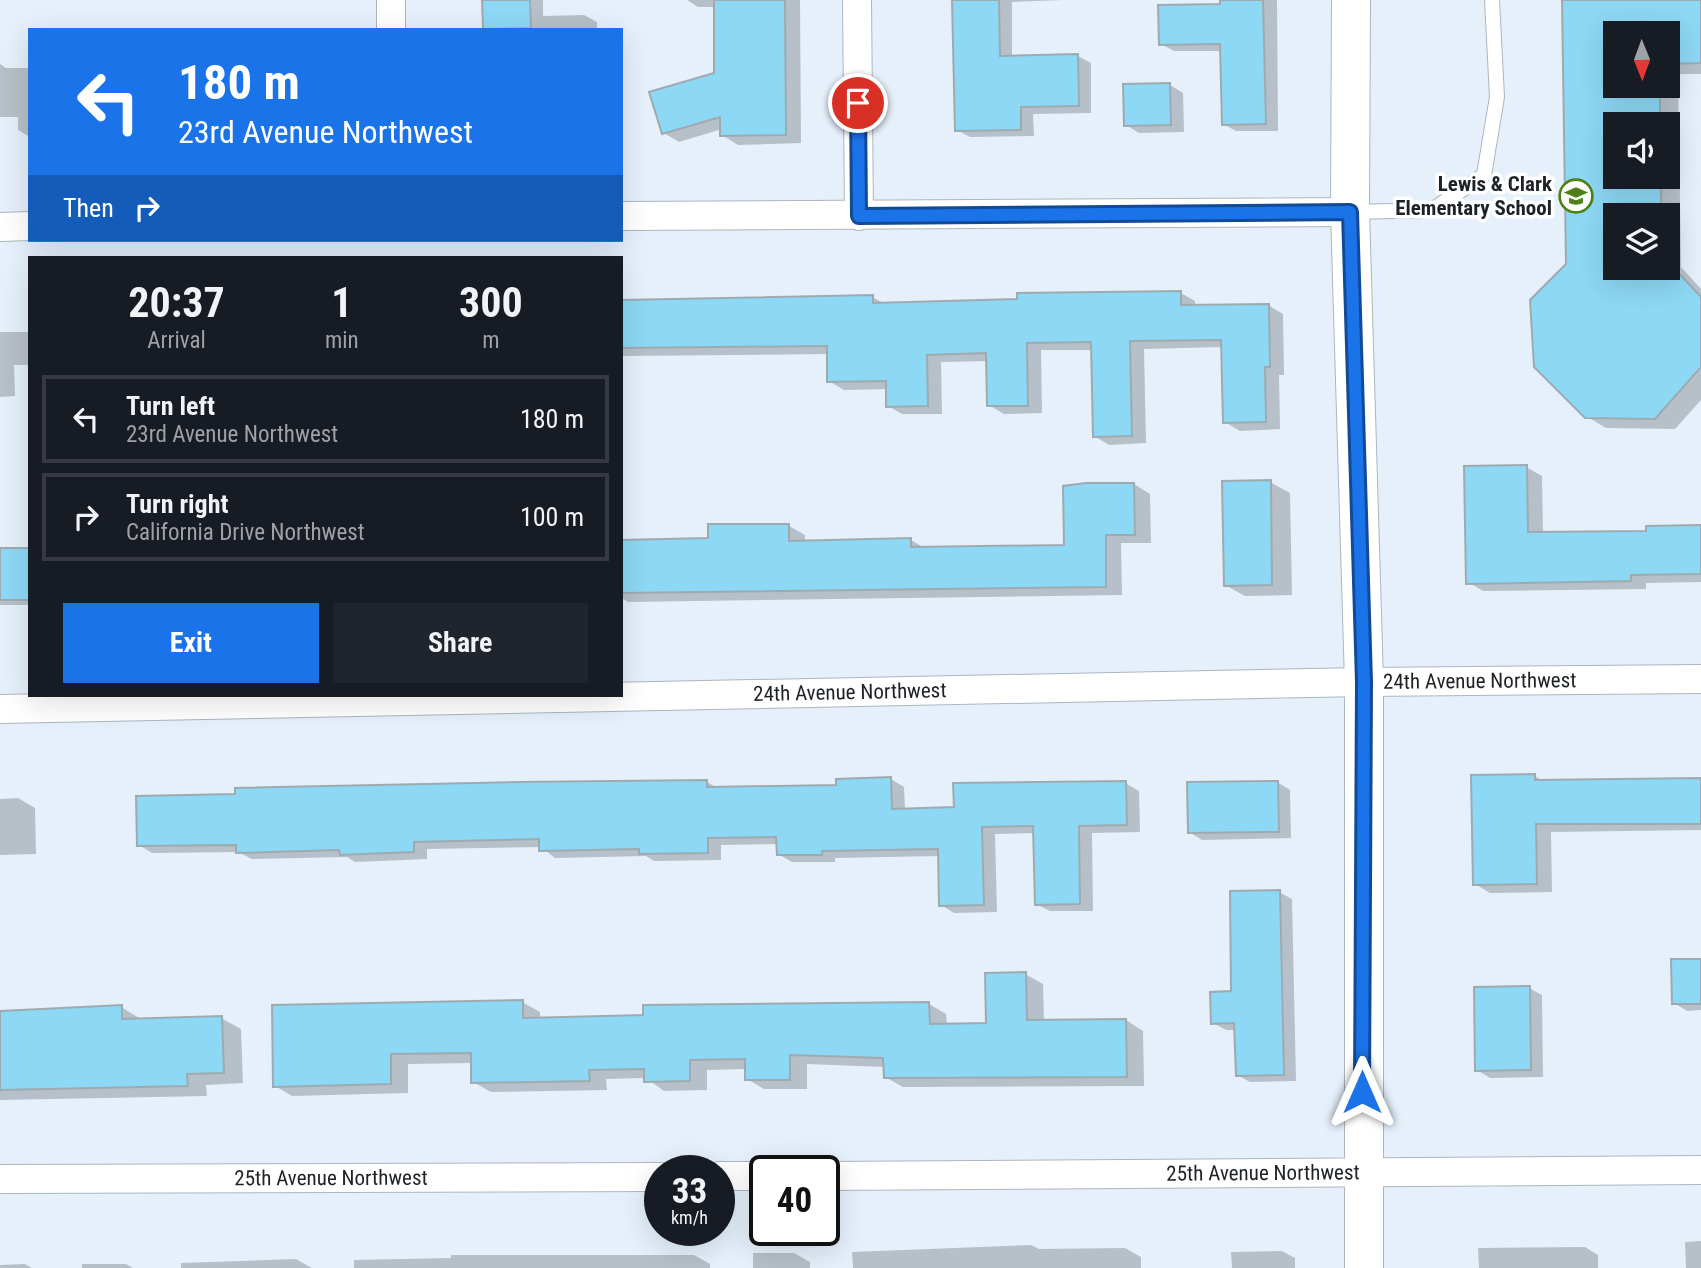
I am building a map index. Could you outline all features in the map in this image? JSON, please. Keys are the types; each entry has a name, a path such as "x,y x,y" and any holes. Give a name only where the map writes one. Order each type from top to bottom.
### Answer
{"street":[{"path":"391,0 391,28"},
{"path":"857,0 859,216"},
{"path":"1351,0 1350,212 1364,682 1364,1268"},
{"path":"623,216 1350,212"},
{"path":"0,227 28,226"},
{"name":"24th Avenue Northwest","path":"0,709 780,696 1364,682 1701,679"},
{"name":"25th Avenue Northwest","path":"840,1176 1701,1170"},
{"name":"25th Avenue Northwest","path":"0,1179 644,1177"}],"lane":[{"path":"1350,212 1432,210 1484,175 1497,97 1492,0"}],"building":[{"path":"482,0 530,0 531,28 483,28"},
{"path":"714,0 785,0 786,135 720,136 720,117 662,134 649,92 714,73"},
{"path":"952,0 999,0 1000,56 1078,54 1079,106 1021,107 1021,130 955,131"},
{"path":"1220,0 1263,0 1266,124 1222,125 1220,44 1159,45 1158,5 1220,4"},
{"path":"1562,0 1701,0 1701,63 1680,64 1680,21 1603,21 1603,98 1660,98 1660,112 1603,112 1603,189 1661,189 1661,203 1603,203 1603,280 1680,280 1680,274 1701,297 1701,367 1655,419 1585,418 1534,367 1530,300 1566,264"},
{"path":"1170,83 1171,125 1124,126 1123,84"},
{"path":"1181,291 1181,305 1269,304 1270,367 1265,367 1266,422 1223,423 1221,340 1130,341 1132,436 1093,437 1091,342 1027,343 1028,406 987,406 986,353 927,355 928,406 886,407 886,381 827,382 827,346 623,348 623,300 873,295 873,303 1017,299 1017,293"},
{"path":"1527,465 1528,532 1646,531 1646,526 1701,525 1701,574 1631,575 1631,581 1466,584 1464,466"},
{"path":"1271,480 1272,585 1224,586 1222,481"},
{"path":"1134,483 1135,535 1106,535 1106,587 623,593 623,540 708,538 708,524 789,524 789,541 911,538 911,547 1064,545 1063,486"},
{"path":"0,548 28,548 28,600 0,600"},
{"path":"1535,774 1535,780 1701,778 1701,824 1536,824 1537,884 1473,885 1471,775"},
{"path":"891,777 892,809 954,807 953,783 1126,781 1127,825 1079,826 1080,904 1035,905 1033,826 982,827 984,905 939,906 938,849 822,851 822,855 777,855 776,837 708,838 708,853 639,854 639,849 539,851 539,839 414,842 414,852 340,855 339,850 236,853 236,845 137,846 136,796 235,794 235,788 519,782 707,780 707,787 836,785 836,779"},
{"path":"1278,781 1279,832 1188,833 1187,782"},
{"path":"1280,890 1284,1075 1236,1076 1234,1023 1211,1024 1210,992 1231,991 1230,891"},
{"path":"1671,959 1701,959 1701,1004 1672,1004"},
{"path":"1026,972 1027,1020 1126,1019 1127,1077 884,1078 883,1058 790,1055 790,1080 745,1080 745,1059 690,1060 690,1081 644,1082 644,1069 589,1070 590,1081 471,1083 471,1053 391,1054 391,1084 273,1087 272,1005 523,1000 523,1018 643,1015 643,1005 929,1002 930,1024 986,1023 985,973"},
{"path":"1530,986 1531,1070 1475,1071 1474,987"},
{"path":"122,1005 122,1019 222,1016 224,1073 187,1074 188,1086 0,1090 0,1011"}],"place":[{"name":"Lewis & Clark Elementary School","path":"1576,196"}],"route":[{"path":"858,103 859,216 1350,212 1364,682 1362,1092"}]}
